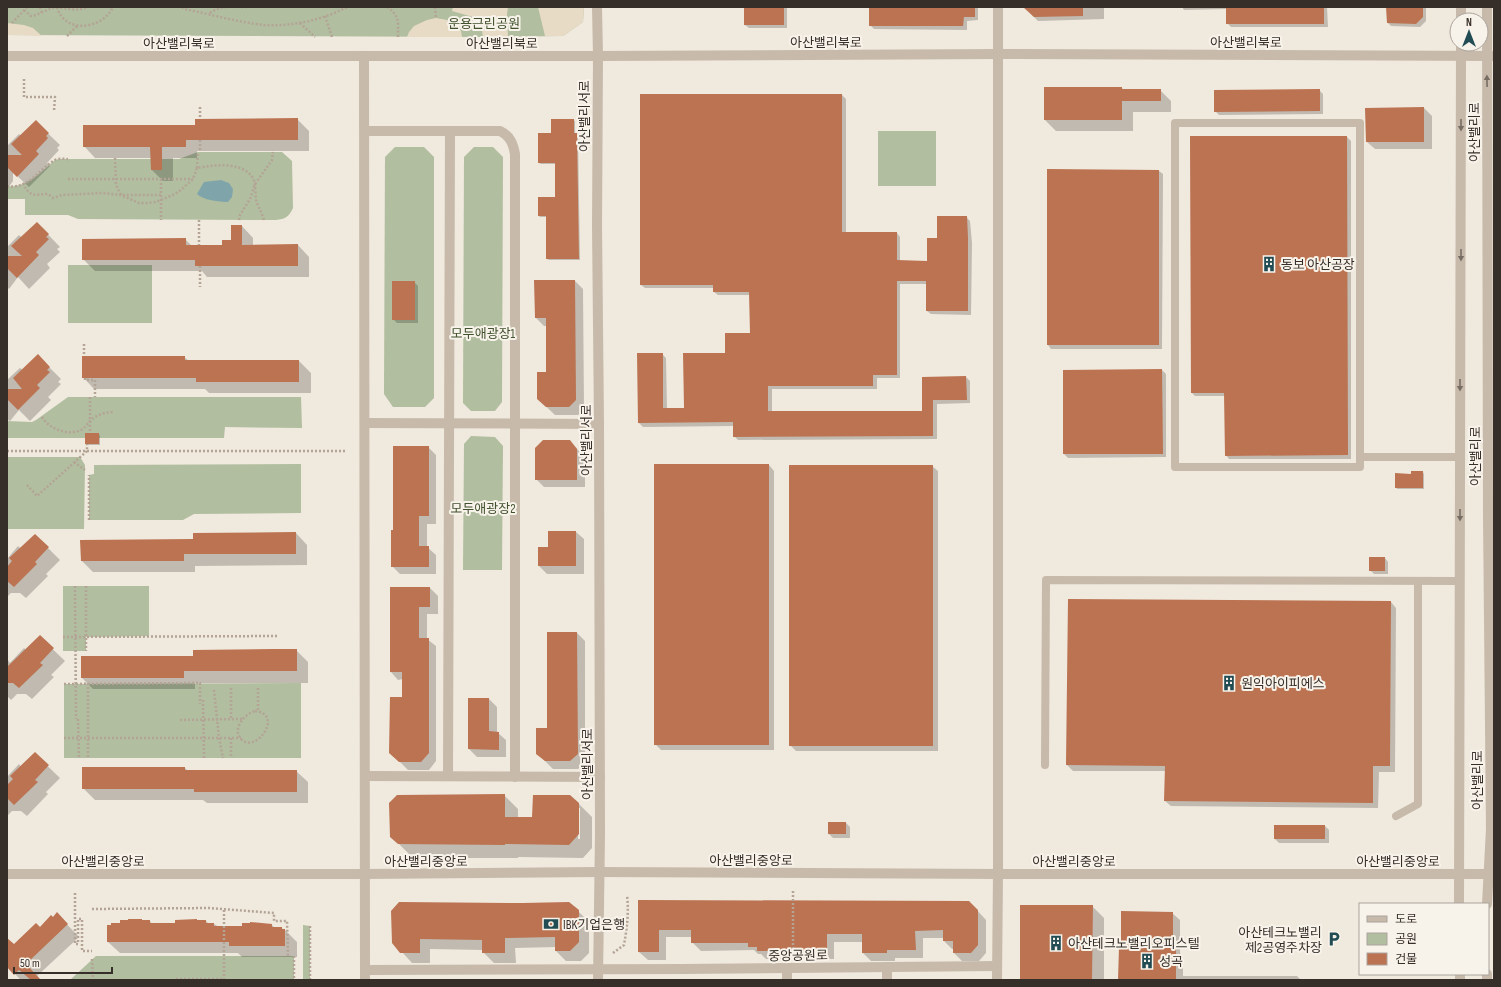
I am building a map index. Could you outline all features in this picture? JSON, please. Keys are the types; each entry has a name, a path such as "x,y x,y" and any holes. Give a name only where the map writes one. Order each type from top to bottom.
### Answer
{"street":[{"name":"아산밸리서로","path":"597,7 597,225 600,424 599,872"},
{"path":"998,7 998,980"},
{"name":"아산밸리로","path":"1487,7 1490,56 1491,829 1491,874 1487,903"},
{"name":"아산밸리로","path":"1459,903 1461,52"},
{"name":"아산밸리북로","path":"7,56 998,54 1490,56"},
{"path":"364,56 365,975"},
{"path":"365,131 500,131 506,134 512,142 515,154 515,776"},
{"path":"448,776 450,131"},
{"path":"365,423 600,424"},
{"path":"365,776 600,777"},
{"path":"598,975 599,872"},
{"name":"아산밸리중앙로","path":"7,874 364,874 599,872 1491,874"},
{"name":"중앙공원로","path":"365,975 598,975 682,969 998,966"},
{"path":"887,967 888,980"},
{"path":"787,968 787,980"},
{"path":"682,969 682,980"}],"lane":[{"path":"1175,123 1360,123 1360,457 1360,467 1175,467 1175,123"},
{"path":"1360,457 1460,457"},
{"path":"1045,765 1046,580 1460,581"},
{"path":"1396,816 1418,804 1418,581"}],"path":[{"path":"12,23 27,7"},
{"path":"40,7 42,13"},
{"path":"24,10 31,16 37,15 52,8 77,10 87,7"},
{"path":"57,8 64,21 77,26 96,23 109,14 113,7"},
{"path":"182,7 184,9 264,25 299,22 325,16 347,7"},
{"path":"210,14 214,10 220,8 248,7"},
{"path":"386,7 398,18 398,37"},
{"path":"435,7 436,18"},
{"path":"325,16 332,36"},
{"path":"299,22 315,36"},
{"path":"67,36 77,26"},
{"path":"24,79 24,97 55,97 54,111"},
{"path":"200,107 200,119"},
{"path":"115,158 115,179 121,195 139,203 147,203 161,200 175,194 193,179 197,168 200,140"},
{"path":"240,220 240,215 250,199 255,184 272,160 273,152"},
{"path":"7,186 19,186 29,181 55,160 68,159"},
{"path":"197,168 218,165 239,168 249,174 254,180 257,202 264,220"},
{"path":"68,179 193,179"},
{"path":"161,179 161,220"},
{"path":"23,183 28,191 37,196 48,194 53,198 62,195 97,193 121,195 161,195"},
{"path":"199,220 199,245"},
{"path":"200,266 200,287"},
{"path":"84,344 84,356"},
{"path":"85,378 85,380 95,380 95,397"},
{"path":"90,397 90,433"},
{"path":"42,417 46,423 51,426 68,431 81,430 90,421 104,413 113,412"},
{"path":"27,485 37,496 87,451 87,444"},
{"path":"7,450 346,451"},
{"path":"74,462 85,470"},
{"path":"89,475 89,520"},
{"path":"75,586 76,684 79,758"},
{"path":"86,586 86,651"},
{"path":"63,637 277,636"},
{"path":"64,684 200,683 200,704"},
{"path":"88,684 88,758"},
{"path":"231,688 231,719"},
{"path":"258,688 258,711"},
{"path":"214,690 219,738 223,758"},
{"path":"203,700 204,758"},
{"path":"258,711 264,714 268,720 265,733 254,741 248,742 242,740 239,736 238,726 248,713 258,711"},
{"path":"180,720 242,719"},
{"path":"64,738 241,738"},
{"path":"231,738 231,758"},
{"path":"793,957 794,891"},
{"path":"75,893 75,944 78,944 78,919 82,919 82,951 92,951"},
{"path":"613,953 624,945 628,924 629,907 627,894"},
{"path":"92,909 209,908 274,913 274,921 287,921 288,956"},
{"path":"176,979 224,980 224,910"},
{"path":"310,926 310,980"},
{"path":"294,956 294,980"},
{"path":"92,959 93,980"}],"green space":[{"name":"운용근린공원","path":"7,7 584,7 583,22 563,36 483,37 7,35"},
{"path":"878,131 936,131 936,186 878,186"},
{"path":"395,147 424,147 434,157 434,398 425,407 393,407 384,394 385,157"},
{"name":"모두애광장1","path":"474,147 493,147 503,157 502,402 495,411 471,411 463,403 464,157"},
{"path":"198,152 282,152 292,161 293,208 290,214 284,218 276,220 78,219 68,215 25,215 25,199 7,199 7,186 21,185 27,182 55,160 179,159"},
{"path":"68,265 152,265 152,323 68,323"},
{"path":"68,397 301,397 302,428 225,427 224,438 99,438 85,433 85,438 7,438 7,421 32,422"},
{"name":"모두애광장2","path":"471,436 495,437 503,446 502,570 463,570 464,444"},
{"path":"7,457 80,457 85,465 84,529 7,529"},
{"path":"301,464 301,513 194,514 183,520 89,520 89,475 94,474 94,465"},
{"path":"63,586 149,586 149,636 86,637 86,651 63,651"},
{"path":"301,683 301,758 64,758 64,684"},
{"path":"303,925 310,926 310,980 303,980"},
{"path":"96,956 294,956 294,980 70,980"}],"shaded area":[{"path":"453,7 508,7 508,37 483,37 480,19 452,11"},
{"path":"538,7 584,7 583,22 563,36 545,36"},
{"path":"436,18 447,20 455,24 461,31 462,37 407,37 414,26"},
{"path":"7,23 24,25 33,28 42,36 7,35"}],"water":[{"path":"221,180 229,183 233,189 232,197 228,202 207,199 197,194 204,182"}],"building":[{"path":"744,7 784,7 784,25 744,25"},
{"path":"869,7 975,7 975,17 964,17 963,26 869,26"},
{"path":"1023,7 1083,7 1083,16 1034,17"},
{"path":"1226,7 1324,7 1324,24 1226,24"},
{"path":"1386,7 1423,7 1423,17 1416,24 1387,23"},
{"path":"1044,87 1122,87 1122,89 1161,89 1161,101 1122,101 1122,120 1044,120"},
{"path":"1320,89 1320,111 1214,112 1214,90"},
{"path":"640,94 842,94 842,232 897,232 897,260 927,261 927,238 937,238 937,216 967,216 968,311 926,311 926,281 897,281 897,375 873,375 873,386 768,386 768,411 922,411 922,377 966,376 967,400 933,400 933,436 733,437 733,422 638,423 637,353 663,353 663,408 684,408 683,353 725,353 725,333 750,333 749,292 713,292 713,285 640,285"},
{"path":"1424,107 1424,142 1366,142 1365,108"},
{"path":"298,118 298,140 186,140 186,147 162,147 162,170 151,170 150,147 83,147 83,125 195,125 195,119"},
{"path":"551,119 574,119 574,133 577,133 579,259 546,259 546,216 538,216 538,197 555,197 555,163 538,163 538,133 551,133"},
{"path":"36,120 49,133 46,136 48,138 36,151 39,154 17,177 7,167 7,155 22,155 11,144"},
{"name":"동보 아산공장","path":"1190,136 1347,136 1348,455 1225,456 1224,393 1191,393"},
{"path":"1047,169 1159,170 1159,345 1047,345"},
{"path":"37,222 49,234 46,237 49,239 36,252 39,255 17,278 7,268 7,256 22,256 11,246"},
{"path":"231,225 242,225 242,245 298,244 298,266 195,266 195,260 82,260 82,239 186,238 186,245 222,245 222,240 231,240"},
{"path":"534,280 575,280 576,400 569,407 546,407 537,399 537,372 546,372 546,318 535,318"},
{"path":"392,281 415,281 415,320 392,320"},
{"path":"38,354 50,367 47,370 50,372 37,385 40,388 18,410 7,399 7,389 22,389 13,378"},
{"path":"82,356 185,356 185,360 299,360 299,382 196,382 196,378 82,378"},
{"path":"1162,369 1163,454 1063,454 1063,370"},
{"path":"85,433 99,433 99,444 85,444"},
{"path":"543,440 570,440 577,449 577,480 535,480 535,448"},
{"path":"393,446 429,446 429,516 419,516 419,546 429,546 429,567 391,567 391,530 393,530"},
{"path":"654,464 769,464 769,745 654,745"},
{"path":"789,465 933,465 933,746 789,746"},
{"path":"1411,471 1423,471 1423,488 1395,488 1395,473 1411,474"},
{"path":"548,531 576,531 576,566 538,566 538,547 548,547"},
{"path":"296,532 296,554 184,554 184,561 81,561 80,540 193,539 193,533"},
{"path":"35,534 49,547 35,562 37,564 14,587 7,581 7,567 12,561 9,558"},
{"path":"1369,557 1385,557 1385,571 1369,571"},
{"path":"390,587 430,587 430,607 419,607 419,638 429,638 429,753 421,762 399,762 389,753 390,697 402,697 402,672 390,672"},
{"name":"원익아이피에스","path":"1068,599 1391,601 1390,766 1373,766 1373,803 1164,801 1165,766 1066,765"},
{"path":"547,632 577,632 578,754 570,761 545,761 536,754 536,728 547,728"},
{"path":"40,635 54,648 40,663 43,665 19,688 13,683 7,683 7,667"},
{"path":"297,649 297,671 184,671 184,678 81,678 81,656 193,656 193,650"},
{"path":"468,698 489,698 489,731 499,732 499,750 468,749"},
{"path":"35,752 49,765 35,780 38,782 14,805 7,798 7,785 13,779 10,776"},
{"path":"82,767 185,767 185,770 297,770 297,792 194,792 194,789 82,789"},
{"path":"505,794 505,817 532,817 533,795 570,795 579,803 579,834 569,845 398,844 390,837 389,803 397,795"},
{"path":"828,822 846,822 846,834 828,834"},
{"path":"1274,825 1325,825 1325,839 1274,839"},
{"path":"638,900 969,901 978,910 978,945 971,953 953,953 953,941 943,941 943,930 915,931 916,950 887,950 887,953 862,953 862,934 827,934 827,951 757,951 757,947 748,947 748,943 691,943 691,930 659,930 659,952 638,952"},
{"path":"399,902 569,902 579,910 579,942 570,951 555,951 555,937 505,938 505,953 482,953 482,940 420,939 420,953 400,953 392,943 391,911"},
{"name":"아산테크노밸리오피스텔","path":"1020,905 1093,905 1092,980 1020,980"},
{"path":"1121,911 1173,912 1173,948 1176,948 1176,980 1118,980 1119,947 1121,947"},
{"path":"57,912 68,924 26,964 40,979 31,980 19,970 14,975 7,967 7,938 14,944 36,923 40,927 51,915 53,917"},
{"path":"197,919 206,920 206,923 214,923 214,926 242,926 242,923 250,922 272,924 272,927 282,927 282,929 285,929 285,946 229,946 229,942 107,942 107,925 111,925 111,923 120,923 120,920 150,920 150,923 175,923 175,920"}],"place":[{"name":"동보 아산공장","path":"1269,264"},
{"name":"원익아이피에스","path":"1229,683"},
{"name":"IBK기업은행","path":"551,924"},
{"name":"아산테크노밸리 제2공영주차장","path":"1334,939"},
{"name":"아산테크노밸리오피스텔","path":"1056,943"},
{"name":"성곡","path":"1147,961"}]}
